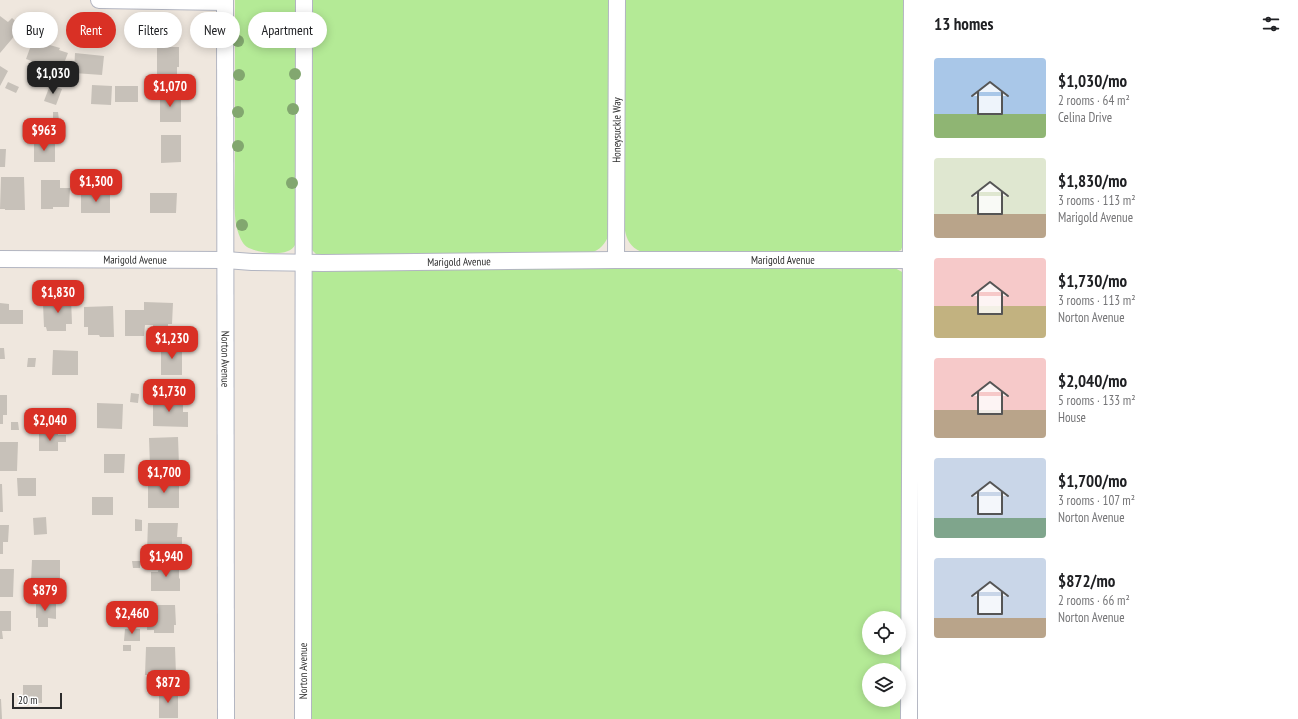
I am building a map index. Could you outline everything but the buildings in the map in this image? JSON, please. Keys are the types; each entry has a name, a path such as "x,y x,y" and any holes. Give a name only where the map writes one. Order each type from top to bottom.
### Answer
{"street":[{"path":"99,0 224,1"},
{"name":"Norton Avenue","path":"303,719 304,0"},
{"name":"Honeysuckle Way","path":"616,260 617,0"},
{"path":"909,719 914,260 912,0"},
{"name":"Norton Avenue","path":"224,1 224,222 226,260 226,719"},
{"name":"Marigold Avenue","path":"0,259 226,260 252,262 914,260"}],"green space":[{"path":"235,0 299,0 299,12 248,12 248,48 298,48 296,240 292,249 286,252 272,253 258,251 247,247 241,239 237,229 234,198 235,48 240,48 240,12 235,12"},
{"path":"313,0 610,0 608,237 602,246 587,254 316,254 312,250 311,244 313,48 327,48 327,12 313,12"},
{"path":"624,0 903,0 903,245 901,250 896,252 645,253 637,250 628,240 626,234 623,204"},
{"path":"893,267 904,273 903,611 862,611 862,655 903,655 903,663 862,663 862,707 903,707 903,719 310,719 309,270"}]}
